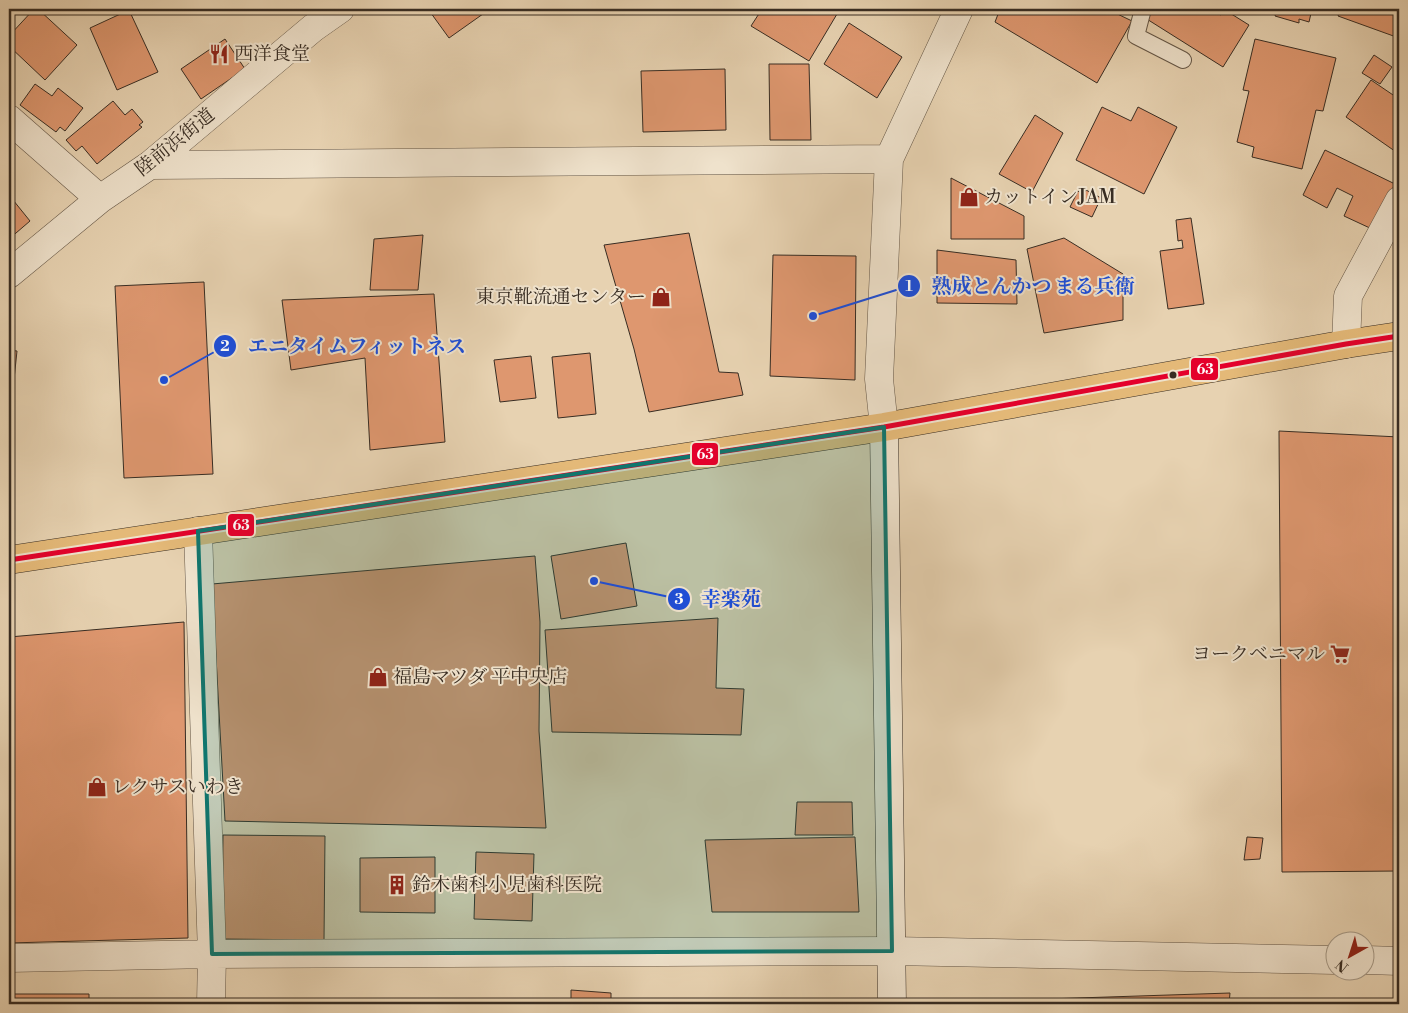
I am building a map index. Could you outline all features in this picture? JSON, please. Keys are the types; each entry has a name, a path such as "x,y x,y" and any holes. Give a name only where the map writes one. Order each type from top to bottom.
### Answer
{"main road":[{"path":"9,560 884,427 1399,336"}],"street":[{"name":"陸前浜街道","path":"9,274 100,199 150,165 313,28 340,9"},
{"path":"892,1004 884,427 879,379 889,159 959,9"},
{"path":"9,119 100,199"},
{"path":"150,165 889,159"},
{"path":"1346,344 1348,296 1399,201"},
{"path":"198,531 212,954 211,1004"},
{"path":"9,958 212,954 892,951 1326,960"},
{"path":"1376,960 1399,961"}],"lane":[{"path":"1142,9 1136,36 1183,60"}],"highlighted area":[{"path":"884,427 892,951 212,954 198,531"}],"building":[{"path":"34,9 38,9 77,45 45,80 9,46 9,36"},
{"path":"428,9 490,9 449,38"},
{"path":"762,9 840,9 809,61 751,26"},
{"path":"1000,9 1107,9 1132,21 1097,83 995,22"},
{"path":"1146,9 1211,9 1221,15 1225,10 1249,25 1223,67 1142,16"},
{"path":"1277,9 1312,9 1309,22 1299,19 1299,23 1275,16"},
{"path":"1341,9 1399,9 1399,38 1338,16"},
{"path":"129,10 158,72 117,90 90,28"},
{"path":"849,23 902,57 877,98 824,64"},
{"name":"西洋食堂","path":"225,39 245,69 201,99 181,69"},
{"path":"1255,39 1336,58 1323,111 1316,110 1302,169 1252,157 1254,147 1237,142 1249,91 1243,90"},
{"path":"1374,55 1392,67 1380,84 1362,73"},
{"path":"769,64 809,64 811,140 770,140"},
{"path":"725,69 726,130 643,132 641,71"},
{"path":"1371,80 1399,99 1399,154 1346,117"},
{"path":"35,84 52,96 58,88 83,108 65,131 60,127 56,132 20,105"},
{"path":"113,101 125,115 132,109 143,122 139,125 142,127 97,164 82,146 76,151 66,140"},
{"path":"1102,107 1131,121 1138,107 1177,127 1144,194 1076,160"},
{"path":"1035,115 1063,133 1032,192 999,174"},
{"path":"1325,150 1395,184 1372,229 1344,216 1353,196 1337,188 1327,208 1303,195"},
{"name":"カットインJAM","path":"951,178 1024,216 1024,239 951,239"},
{"path":"1086,190 1101,198 1092,217 1070,207 1078,191 1083,194"},
{"path":"9,195 30,221 9,239"},
{"path":"1191,218 1204,304 1168,309 1160,251 1183,248 1182,240 1178,241 1176,220"},
{"name":"東京靴流通センター","path":"689,233 719,372 738,373 743,395 649,412 634,349 604,245"},
{"path":"423,235 418,290 370,290 374,239"},
{"path":"1064,238 1123,274 1123,320 1044,333 1027,249"},
{"path":"937,250 1016,260 1017,304 937,303"},
{"path":"773,255 856,256 855,380 770,376"},
{"path":"204,282 213,474 124,478 115,286"},
{"path":"434,294 445,442 370,450 365,358 291,370 282,300"},
{"path":"9,350 17,351 9,427"},
{"path":"590,353 596,414 558,418 552,357"},
{"path":"531,356 536,398 500,402 494,360"},
{"name":"ヨークベニマル","path":"1279,431 1399,437 1399,871 1282,872"},
{"path":"626,543 637,606 561,619 551,556"},
{"name":"福島マツダ 平中央店","path":"535,556 540,622 539,731 546,828 225,821 212,584"},
{"path":"718,618 716,688 744,689 741,735 552,732 545,630"},
{"name":"レクサスいわき","path":"184,622 188,938 9,943 9,637"},
{"path":"797,802 852,802 853,835 795,835"},
{"path":"223,835 325,836 324,940 222,939"},
{"path":"855,837 859,912 712,912 705,840"},
{"path":"1247,837 1263,838 1260,859 1244,860"},
{"path":"476,852 534,854 532,921 474,919"},
{"name":"鈴木歯科小児歯科医院","path":"435,857 435,913 360,912 360,858"},
{"path":"571,990 611,993 611,1004 571,1004"},
{"path":"1230,993 1229,1004 1047,1004 1047,999"},
{"path":"9,994 89,994 89,1004 9,1004"}],"transit line":[{"name":"63","path":"9,560 884,427 1399,336"}],"place":[{"name":"西洋食堂","path":"219,54"},
{"name":"カットインJAM","path":"969,197"},
{"name":"東京靴流通センター","path":"661,297"},
{"name":"熟成とんかつ まる兵衛","path":"813,316"},
{"name":"エニタイムフィットネス","path":"164,380"},
{"name":"幸楽苑","path":"594,581"},
{"name":"ヨークベニマル","path":"1340,654"},
{"name":"福島マツダ 平中央店","path":"378,677"},
{"name":"レクサスいわき","path":"97,787"},
{"name":"鈴木歯科小児歯科医院","path":"397,885"}]}
